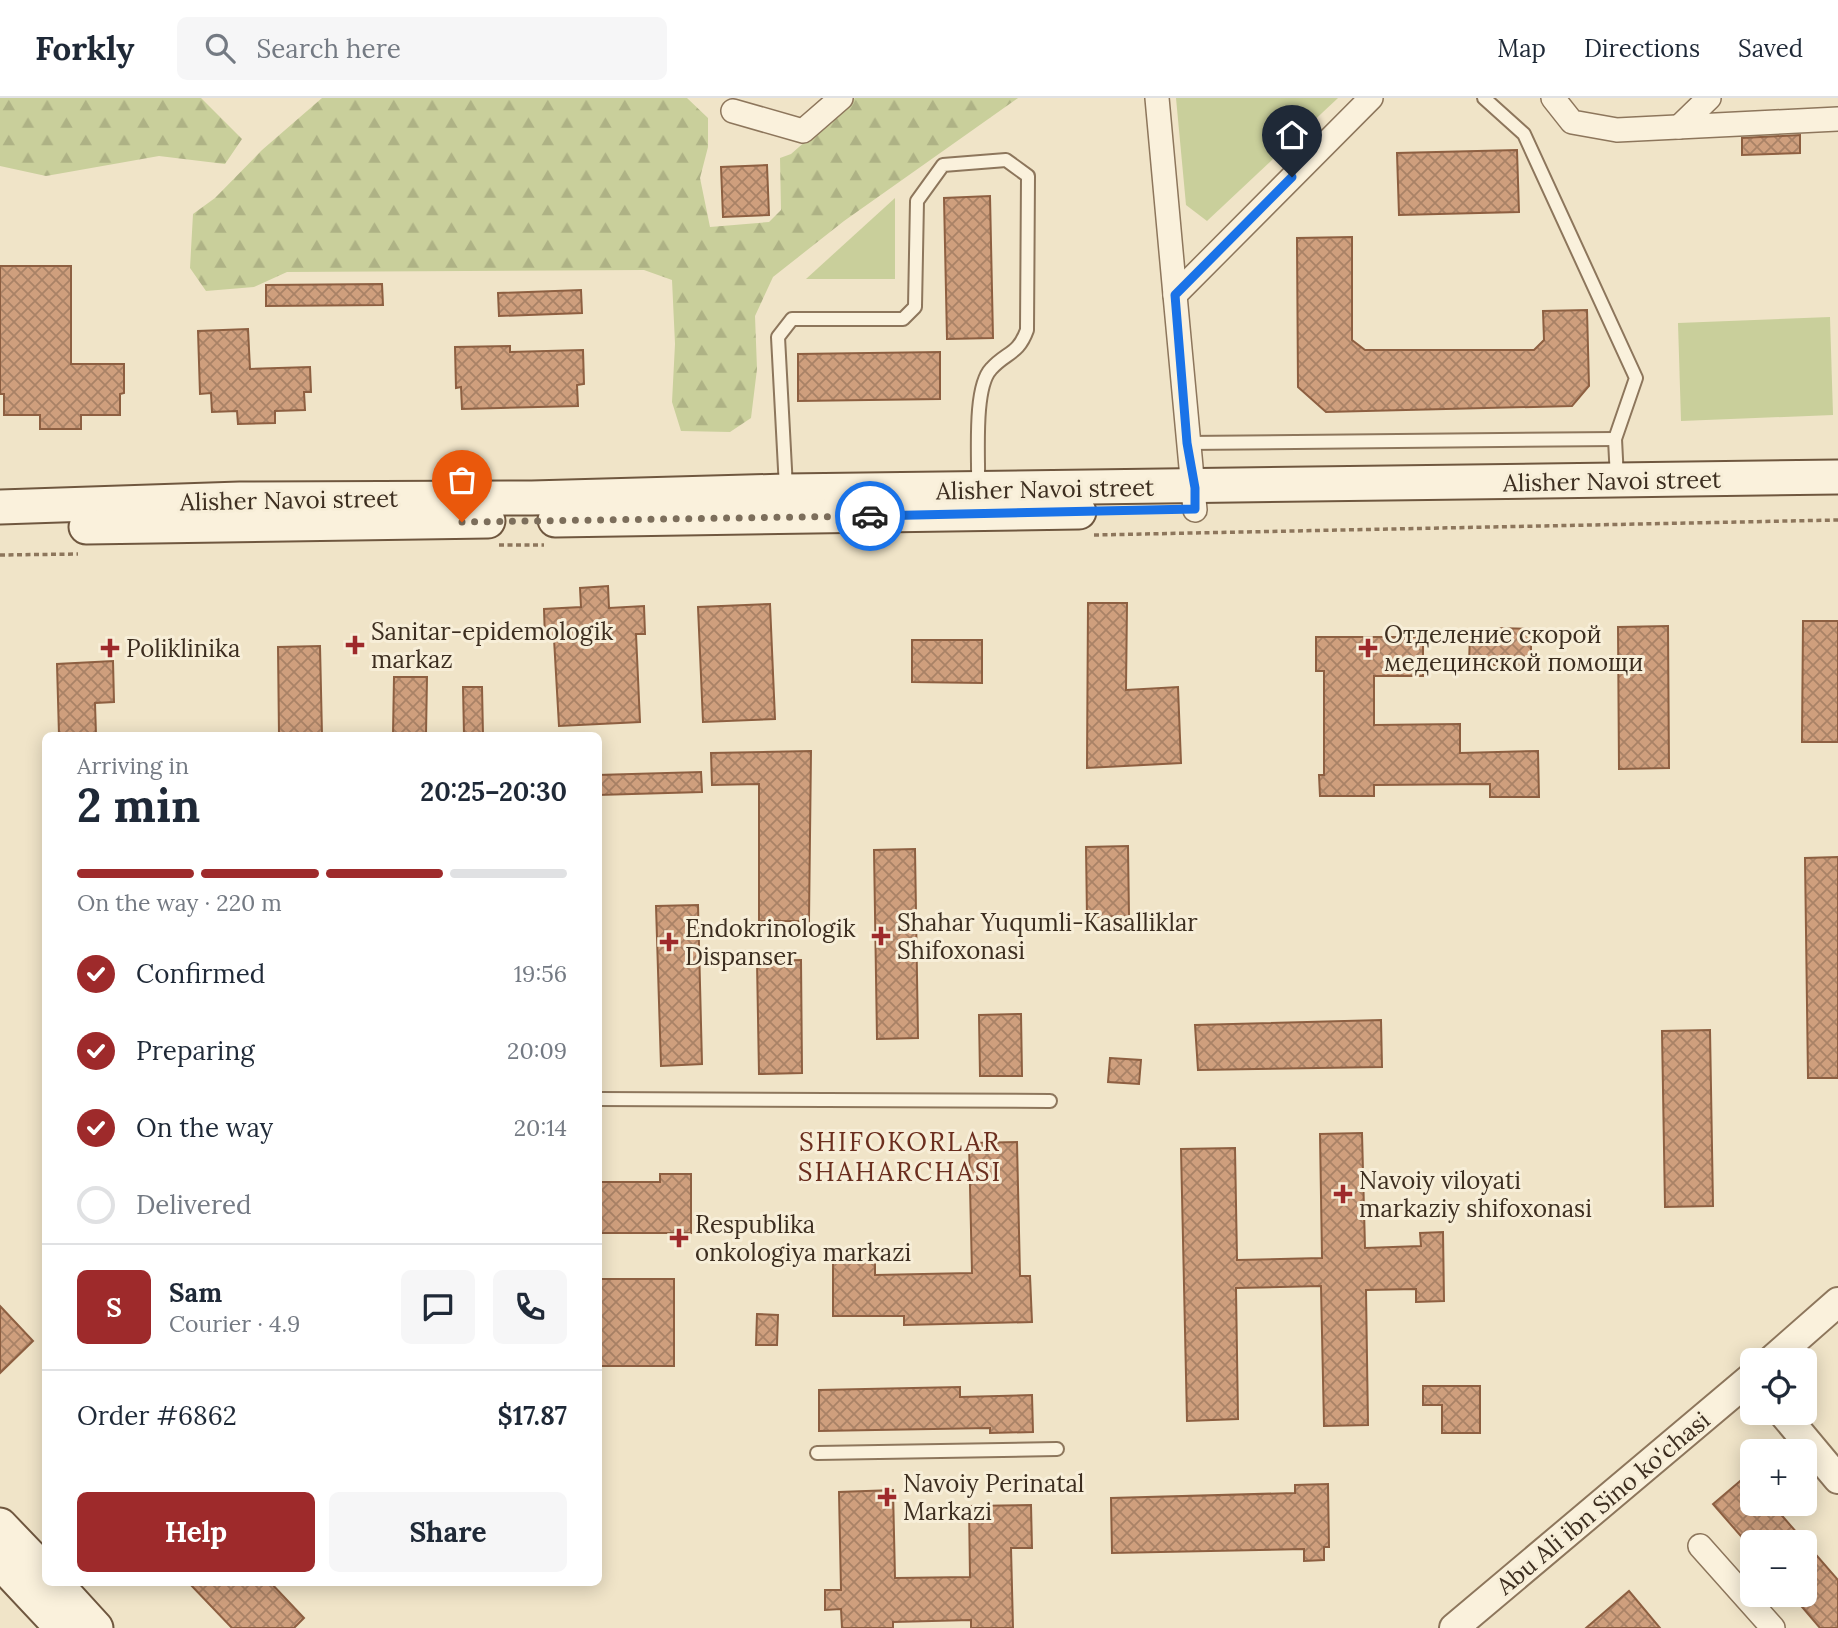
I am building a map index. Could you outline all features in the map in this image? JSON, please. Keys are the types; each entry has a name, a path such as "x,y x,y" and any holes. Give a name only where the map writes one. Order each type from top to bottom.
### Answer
{"main road":[{"name":"Alisher Navoi street","path":"1195,499 1617,482 1838,477"},
{"name":"Alisher Navoi street","path":"0,507 240,499 532,498 787,504"},
{"name":"Alisher Navoi street","path":"0,528 787,504 1195,499 1838,499"},
{"path":"0,1525 42,1569"},
{"path":"0,1562 62,1628"},
{"path":"58,1586 96,1628"}],"street":[{"path":"733,111 803,131 841,98"},
{"path":"1157,98 1187,443 1195,499"},
{"path":"1175,295 1371,98"},
{"path":"1553,98 1572,122 1617,130 1838,120"},
{"path":"1679,127 1709,98"},
{"path":"1786,1348 1838,1302"},
{"path":"1812,1348 1838,1325"},
{"name":"Abu Ali ibn Sino ko'chasi","path":"1454,1628 1740,1387"},
{"name":"Abu Ali ibn Sino ko'chasi","path":"1481,1628 1740,1410"},
{"path":"1793,1425 1838,1479"},
{"path":"1700,1546 1773,1628"}],"lane":[{"path":"1484,98 1524,134 1636,378 1615,439 1617,482"},
{"path":"787,504 778,337 792,319 903,319 915,307 917,201 943,165 1006,160 1028,176 1027,330 1021,347 990,369 981,388 977,502"},
{"path":"1187,443 1615,439"},
{"path":"602,1099 1050,1101"},
{"path":"817,1453 1057,1449"}],"green space":[{"path":"0,98 201,98 242,139 225,164 159,156 46,176 0,166"},
{"path":"322,98 687,98 708,118 708,147 700,178 710,227 769,222 781,210 780,158 791,154 855,98 1018,98 844,221 773,277 755,316 757,369 751,418 730,432 681,431 672,402 675,344 672,280 644,270 287,272 254,287 206,291 190,268 193,214 215,198 262,150"},
{"path":"1176,98 1338,98 1207,221 1186,205"},
{"path":"895,198 895,279 806,279"},
{"path":"1830,317 1833,415 1681,421 1678,323"}],"building":[{"path":"1800,135 1800,153 1742,155 1742,138"},
{"path":"1517,150 1519,212 1399,215 1397,153"},
{"path":"767,165 769,215 723,217 721,167"},
{"path":"990,196 993,338 947,339 944,198"},
{"path":"1352,237 1352,340 1365,350 1534,350 1544,340 1543,311 1587,310 1589,386 1572,406 1326,412 1298,387 1297,238"},
{"path":"0,266 71,266 71,364 124,364 124,393 120,394 120,415 81,415 81,429 40,429 40,415 4,415 4,394 0,394"},
{"path":"382,284 383,305 266,306 266,285"},
{"path":"581,290 582,313 499,316 498,293"},
{"path":"248,329 250,369 310,367 311,392 304,392 305,410 275,411 275,423 238,424 237,411 212,412 211,393 200,394 198,331"},
{"path":"510,346 510,352 583,350 584,384 577,385 578,406 462,409 461,387 456,388 455,347"},
{"path":"940,352 940,399 798,401 798,354"},
{"path":"608,586 609,608 644,606 645,634 636,634 640,722 559,726 554,639 545,640 544,609 581,607 580,588"},
{"path":"1088,603 1127,603 1126,690 1178,687 1181,763 1087,768"},
{"path":"770,604 775,719 703,722 698,607"},
{"path":"1803,621 1838,621 1838,742 1802,742"},
{"path":"1668,626 1669,768 1619,769 1618,627"},
{"path":"1496,628 1531,629 1531,665 1469,665 1470,632 1496,632"},
{"path":"1316,637 1423,637 1423,676 1374,676 1374,725 1460,724 1460,753 1538,751 1539,797 1490,797 1490,784 1374,785 1374,796 1320,796 1319,775 1324,775 1324,671 1316,671"},
{"path":"912,640 982,640 982,683 912,682"},
{"path":"320,646 322,732 279,732 278,647"},
{"path":"113,661 114,702 95,703 96,732 59,732 57,664"},
{"path":"394,677 427,677 426,732 393,732"},
{"path":"463,687 482,687 483,732 464,732"},
{"path":"811,751 809,921 759,921 759,784 712,785 711,753"},
{"path":"701,772 702,792 602,795 602,775"},
{"path":"1128,846 1129,916 1087,917 1086,847"},
{"path":"915,849 918,1038 877,1039 874,850"},
{"path":"1838,857 1838,1078 1808,1078 1805,858"},
{"path":"698,905 702,1064 661,1066 656,906"},
{"path":"801,960 802,1073 759,1074 757,961"},
{"path":"1021,1014 1022,1076 980,1076 979,1015"},
{"path":"1381,1020 1382,1067 1198,1070 1195,1025"},
{"path":"1710,1030 1713,1206 1665,1207 1662,1031"},
{"path":"1110,1058 1141,1060 1139,1084 1108,1082"},
{"path":"1362,1133 1365,1248 1421,1246 1420,1233 1443,1232 1444,1301 1416,1302 1416,1289 1366,1290 1368,1425 1324,1426 1321,1286 1236,1288 1238,1419 1187,1421 1181,1149 1235,1148 1237,1260 1322,1258 1320,1134"},
{"path":"1017,1142 1020,1276 1030,1276 1032,1322 904,1325 904,1316 833,1316 833,1259 875,1259 875,1275 972,1273 969,1143"},
{"path":"660,1174 691,1174 691,1233 602,1233 602,1182 660,1182"},
{"path":"602,1279 674,1279 674,1366 602,1366"},
{"path":"0,1306 33,1341 0,1373"},
{"path":"757,1314 778,1315 777,1345 756,1345"},
{"path":"1423,1386 1480,1386 1480,1433 1442,1433 1442,1405 1423,1405"},
{"path":"960,1387 960,1397 1032,1395 1033,1432 990,1433 990,1428 819,1431 819,1390"},
{"path":"1740,1481 1740,1516 1782,1516 1794,1530 1740,1530 1740,1535 1713,1504"},
{"path":"1328,1484 1329,1547 1324,1547 1324,1560 1304,1561 1304,1549 1112,1553 1111,1498 1295,1493 1295,1485"},
{"path":"893,1490 895,1578 970,1577 969,1506 1031,1505 1032,1548 1011,1548 1013,1628 971,1628 971,1620 893,1622 893,1628 842,1628 841,1609 825,1610 825,1590 841,1590 839,1492"},
{"path":"1817,1556 1838,1580 1838,1628 1820,1628 1802,1607 1817,1607"},
{"path":"192,1586 274,1586 304,1618 294,1628 232,1628"},
{"path":"1629,1591 1660,1628 1586,1628"}],"way so far":[{"path":"462,522 870,516"}],"place":[{"name":"Sanitar-epidemologik markaz","path":"355,645"},
{"name":"Poliklinika","path":"110,648"},
{"name":"Отделение скорой медецинской помощи","path":"1368,648"},
{"name":"Shahar Yuqumli-Kasalliklar Shifoxonasi","path":"881,936"},
{"name":"Endokrinologik Dispanser","path":"669,942"},
{"name":"Navoiy viloyati markaziy shifoxonasi","path":"1343,1194"},
{"name":"Respublika onkologiya markazi","path":"679,1238"},
{"name":"Navoiy Perinatal Markazi","path":"887,1497"}],"district":[{"name":"SHIFOKORLAR SHAHARCHASI","path":"900,1156"}],"route":[{"path":"870,516 1195,509 1175,295 1292,177"}]}
